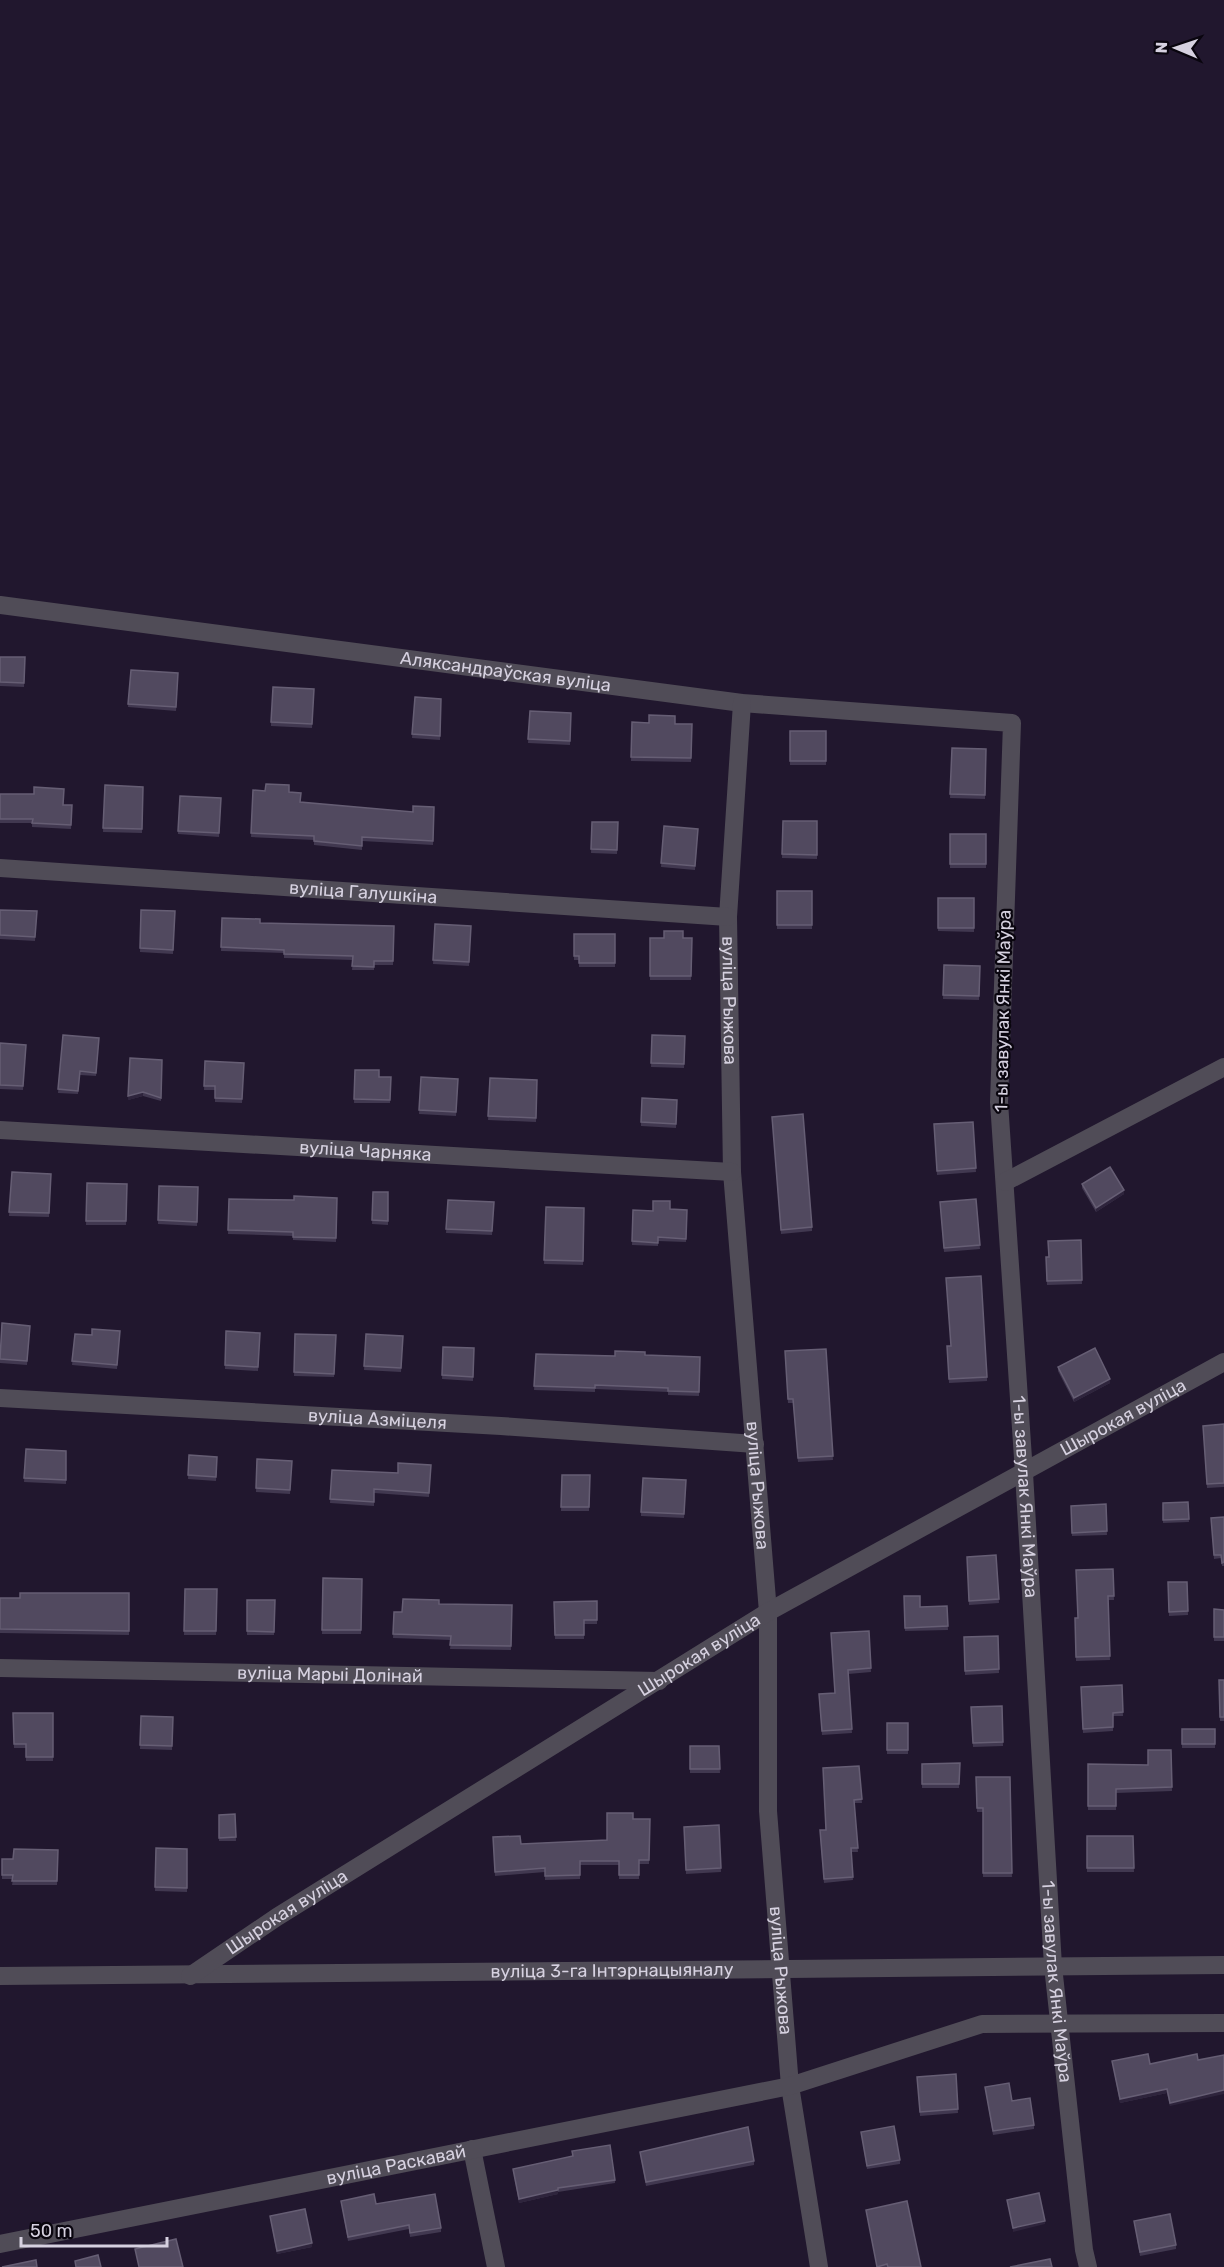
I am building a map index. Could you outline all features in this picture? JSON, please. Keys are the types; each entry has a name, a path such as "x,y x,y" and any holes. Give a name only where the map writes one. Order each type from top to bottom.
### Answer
{"street":[{"name":"Аляксандраўская вуліца","path":"0,605 742,703 1012,723"},
{"name":"вуліца Рыжова","path":"742,703 728,917 732,1172 768,1612 768,1812 790,2086 819,2267"},
{"name":"1-ы завулак Янкі Маўра","path":"1012,723 999,1102 1024,1473 1053,1966 1084,2250 1088,2267"},
{"name":"вуліца Галушкіна","path":"0,868 728,917"},
{"path":"1005,1182 1224,1067"},
{"name":"вуліца Чарняка","path":"0,1130 732,1172"},
{"name":"Шырокая вуліца","path":"190,1976 277,1917 768,1612 1224,1362"},
{"name":"вуліца Азміцеля","path":"0,1398 501,1426 755,1444"},
{"name":"вуліца Марыі Долінай","path":"0,1668 659,1681"},
{"name":"вуліца 3-га Інтэрнацыяналу","path":"0,1976 1224,1965"},
{"name":"вуліца Раскавай","path":"0,2244 790,2086 982,2024 1224,2023"},
{"path":"472,2149 496,2267"}],"building":[{"path":"0,657 25,657 24,683 0,682"},
{"path":"131,670 178,673 176,707 128,704"},
{"path":"273,687 314,689 312,724 271,722"},
{"path":"415,697 441,699 440,736 412,734"},
{"path":"530,711 571,713 570,741 528,739"},
{"path":"649,715 675,716 675,724 692,724 691,758 631,757 632,722 649,723"},
{"path":"790,731 826,731 826,761 790,761"},
{"path":"952,748 986,749 985,795 950,794"},
{"path":"266,784 289,785 289,792 301,793 300,802 413,812 413,806 434,807 433,841 362,837 362,846 314,841 314,836 251,833 253,790 265,791"},
{"path":"105,785 143,787 142,829 103,828"},
{"path":"34,787 64,789 63,805 72,805 71,825 32,823 33,819 0,819 0,794 34,794"},
{"path":"180,796 221,798 219,833 178,831"},
{"path":"783,821 817,821 817,855 782,854"},
{"path":"592,822 618,822 617,850 591,849"},
{"path":"664,826 698,829 695,866 661,863"},
{"path":"950,834 986,834 986,864 950,864"},
{"path":"777,891 812,891 812,925 777,925"},
{"path":"938,898 974,898 974,928 938,928"},
{"path":"0,910 37,911 35,937 0,935"},
{"path":"141,910 175,911 173,950 140,948"},
{"path":"222,918 260,919 260,923 394,926 393,961 374,961 374,967 352,966 353,956 284,954 284,950 221,947"},
{"path":"435,924 471,926 469,962 433,960"},
{"path":"664,931 683,931 683,938 692,938 691,976 650,976 650,938 664,938"},
{"path":"574,934 615,934 615,963 579,963 579,956 574,956"},
{"path":"944,965 980,966 979,996 943,995"},
{"path":"63,1035 99,1038 96,1073 80,1071 78,1091 58,1089"},
{"path":"652,1035 685,1036 684,1064 651,1063"},
{"path":"0,1043 26,1045 23,1086 0,1085"},
{"path":"130,1058 162,1060 161,1098 143,1092 128,1096"},
{"path":"205,1061 244,1063 242,1099 215,1098 215,1086 204,1086"},
{"path":"355,1070 379,1070 379,1077 391,1077 390,1100 354,1099"},
{"path":"421,1077 458,1079 456,1112 419,1110"},
{"path":"490,1078 537,1080 536,1118 488,1116"},
{"path":"642,1098 677,1100 676,1124 641,1122"},
{"path":"803,1114 812,1227 781,1230 772,1117"},
{"path":"973,1122 976,1168 937,1171 934,1124"},
{"path":"1110,1167 1124,1190 1096,1208 1082,1184"},
{"path":"12,1172 51,1174 49,1213 9,1212"},
{"path":"87,1183 127,1184 126,1221 86,1221"},
{"path":"159,1186 198,1187 197,1222 158,1220"},
{"path":"373,1192 388,1192 388,1221 372,1220"},
{"path":"294,1196 337,1198 336,1238 293,1237 293,1232 228,1230 229,1199 294,1200"},
{"path":"976,1199 980,1245 944,1248 940,1202"},
{"path":"448,1200 494,1202 492,1231 446,1229"},
{"path":"653,1201 670,1201 670,1209 687,1210 686,1239 658,1237 658,1243 632,1241 633,1210 653,1211"},
{"path":"546,1207 584,1208 583,1261 544,1260"},
{"path":"1081,1240 1082,1280 1047,1281 1048,1241"},
{"path":"981,1276 987,1377 949,1379 947,1346 951,1346 946,1278"},
{"path":"2,1323 30,1326 27,1361 0,1359"},
{"path":"92,1329 120,1331 117,1365 72,1361 75,1334 92,1335"},
{"path":"226,1331 260,1333 258,1367 225,1365"},
{"path":"295,1334 336,1335 334,1374 294,1372"},
{"path":"366,1334 403,1336 401,1368 364,1366"},
{"path":"443,1347 474,1348 473,1377 442,1375"},
{"path":"1095,1348 1110,1379 1074,1398 1058,1367"},
{"path":"826,1349 833,1456 798,1458 793,1399 788,1399 785,1351"},
{"path":"615,1351 645,1352 645,1355 700,1357 699,1392 668,1391 668,1388 595,1385 595,1388 534,1386 536,1354 615,1356"},
{"path":"1224,1424 1224,1483 1207,1484 1203,1426"},
{"path":"26,1449 66,1451 66,1480 24,1478"},
{"path":"189,1455 217,1457 216,1477 188,1475"},
{"path":"257,1459 292,1461 290,1490 256,1488"},
{"path":"398,1463 431,1465 429,1493 374,1489 374,1502 330,1499 332,1470 398,1473"},
{"path":"562,1475 590,1475 589,1507 561,1507"},
{"path":"643,1478 686,1480 684,1514 641,1512"},
{"path":"1188,1502 1189,1519 1163,1520 1163,1503"},
{"path":"1106,1504 1107,1531 1072,1533 1071,1506"},
{"path":"1224,1517 1224,1562 1222,1563 1221,1555 1214,1555 1211,1518"},
{"path":"996,1555 999,1599 969,1601 967,1557"},
{"path":"1113,1569 1114,1596 1108,1596 1110,1656 1076,1657 1075,1618 1078,1618 1076,1570"},
{"path":"323,1578 362,1579 361,1630 322,1630"},
{"path":"1168,1582 1187,1582 1188,1611 1169,1612"},
{"path":"185,1589 217,1589 216,1631 184,1631"},
{"path":"20,1593 129,1593 129,1631 0,1629 0,1598 20,1598"},
{"path":"904,1596 920,1596 920,1607 947,1606 948,1626 905,1628"},
{"path":"403,1599 439,1600 439,1604 512,1605 511,1646 450,1645 451,1636 393,1634 394,1612 402,1612"},
{"path":"247,1600 275,1600 274,1632 247,1631"},
{"path":"597,1601 597,1620 584,1620 584,1635 555,1635 554,1602"},
{"path":"1214,1609 1224,1610 1224,1637 1214,1637"},
{"path":"869,1631 871,1668 848,1670 852,1729 822,1731 819,1694 835,1693 831,1633"},
{"path":"998,1636 999,1669 965,1671 964,1637"},
{"path":"1219,1680 1224,1680 1224,1717 1220,1717"},
{"path":"1122,1685 1123,1712 1113,1713 1113,1727 1083,1729 1081,1687"},
{"path":"1002,1706 1003,1742 973,1743 971,1707"},
{"path":"13,1713 53,1713 53,1757 26,1757 26,1744 14,1744"},
{"path":"141,1716 173,1717 172,1746 140,1745"},
{"path":"887,1723 908,1723 908,1750 887,1750"},
{"path":"1182,1729 1215,1729 1215,1744 1182,1744"},
{"path":"690,1746 719,1746 720,1769 690,1769"},
{"path":"1148,1750 1171,1750 1172,1787 1116,1789 1116,1806 1088,1806 1088,1764 1148,1765"},
{"path":"960,1763 959,1784 922,1784 922,1764"},
{"path":"859,1766 862,1799 854,1800 858,1848 851,1848 853,1877 824,1879 820,1830 826,1830 823,1768"},
{"path":"976,1777 1010,1777 1012,1873 983,1873 983,1808 977,1808"},
{"path":"607,1813 633,1813 633,1819 650,1819 649,1860 639,1860 639,1875 619,1875 619,1861 580,1861 580,1875 545,1876 545,1868 495,1872 493,1837 520,1836 521,1844 607,1840"},
{"path":"235,1814 236,1837 219,1838 219,1815"},
{"path":"719,1825 721,1868 686,1870 684,1827"},
{"path":"1087,1836 1133,1836 1134,1868 1087,1868"},
{"path":"156,1848 187,1849 187,1888 155,1887"},
{"path":"14,1849 58,1850 57,1881 12,1881 13,1875 2,1875 2,1859 13,1859"},
{"path":"1148,2054 1150,2064 1197,2054 1198,2060 1224,2055 1224,2090 1170,2103 1167,2089 1120,2099 1112,2061"},
{"path":"956,2074 958,2109 920,2112 917,2077"},
{"path":"1009,2083 1012,2101 1030,2098 1034,2125 993,2131 985,2087"},
{"path":"894,2126 900,2160 867,2166 861,2132"},
{"path":"748,2127 754,2161 646,2182 640,2152"},
{"path":"610,2145 615,2180 558,2188 558,2190 519,2199 513,2169 573,2156 572,2151"},
{"path":"1039,2193 1045,2221 1013,2228 1007,2200"},
{"path":"374,2194 376,2204 435,2194 441,2228 410,2233 409,2225 348,2237 341,2201"},
{"path":"907,2201 921,2267 888,2267 887,2264 877,2267 866,2210"},
{"path":"305,2209 312,2243 277,2251 270,2216"},
{"path":"1170,2214 1176,2245 1140,2252 1134,2221"},
{"path":"176,2239 183,2267 139,2267 135,2249"},
{"path":"98,2255 101,2267 76,2267 75,2261"},
{"path":"1050,2259 1052,2267 1010,2267"},
{"path":"36,2260 37,2267 2,2267"}]}
